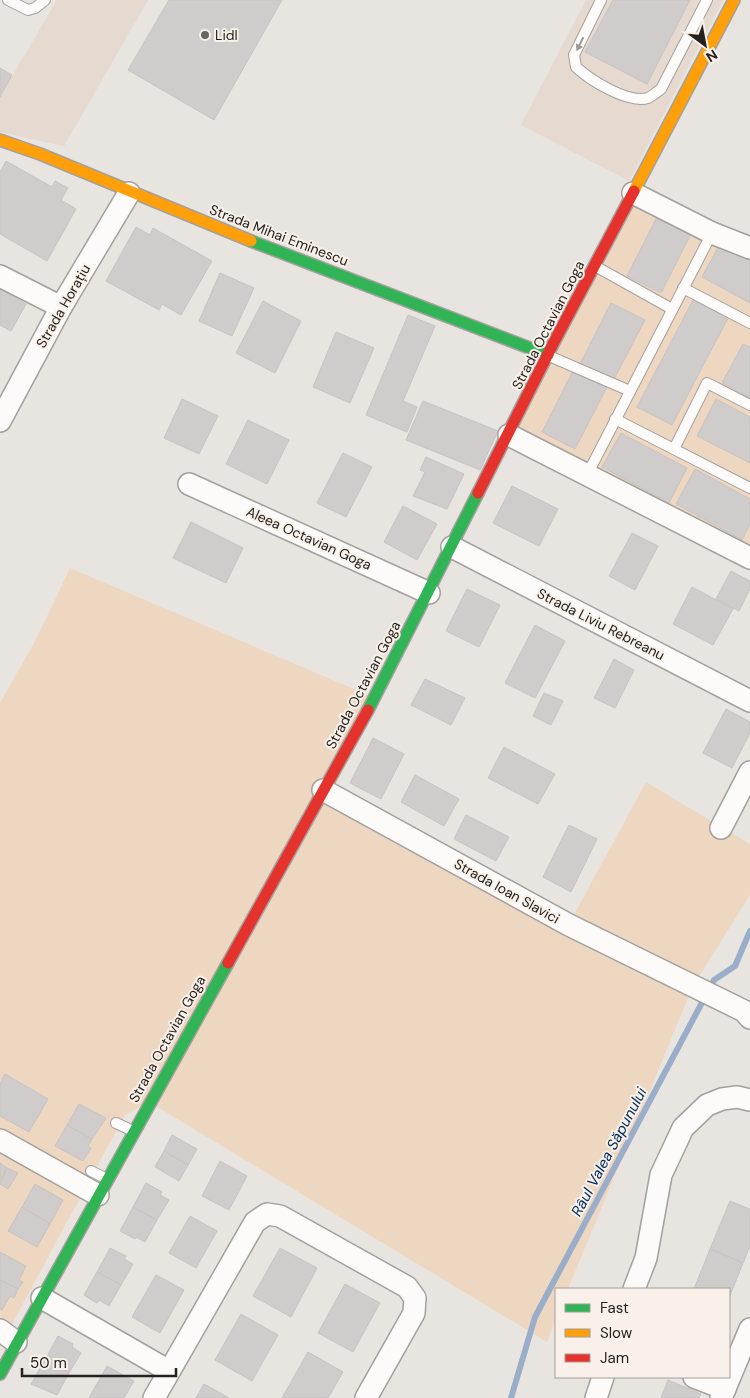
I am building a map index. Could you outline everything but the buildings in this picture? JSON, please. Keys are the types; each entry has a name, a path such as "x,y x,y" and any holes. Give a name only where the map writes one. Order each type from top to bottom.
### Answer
{"street":[{"name":"Strada Octavian Goga","path":"0,1374 12,1337 38,1300 103,1187 375,698 548,355 692,85 734,0"},
{"name":"Strada Mihai Eminescu","path":"0,140 40,154 129,193 548,355"},
{"name":"Strada Horațiu","path":"0,421 61,307 129,193"},
{"path":"633,193 712,233 750,248"},
{"path":"0,276 61,307"},
{"path":"509,435 750,558"},
{"name":"Aleea Octavian Goga","path":"189,484 429,592"},
{"name":"Strada Liviu Rebreanu","path":"452,547 750,701"},
{"path":"721,828 750,772"},
{"name":"Strada Ioan Slavici","path":"323,790 569,925 744,1011 750,1018"},
{"path":"634,1288 646,1258 662,1176 683,1128 694,1116 714,1102 738,1097 750,1100"},
{"path":"1,1143 21,1158 103,1187"},
{"path":"154,1398 255,1222 267,1214 280,1216 407,1288 415,1298 414,1312 366,1398"},
{"path":"38,1300 168,1372"},
{"path":"730,1376 750,1329"},
{"path":"596,1398 603,1378"},
{"path":"696,1378 723,1393 729,1378"}],"lane":[{"path":"8,0 28,10 35,8 44,0"},
{"path":"601,0 574,55 576,67 587,77 633,99 649,98 661,88 707,0"},
{"path":"587,475 712,233"},
{"path":"595,266 672,309"},
{"path":"683,288 750,323"},
{"path":"548,355 630,391"},
{"path":"674,449 707,383 750,404"},
{"path":"615,419 750,488"},
{"path":"116,1123 133,1131"},
{"path":"91,1171 103,1187"}],"shaded area":[{"path":"57,0 148,0 64,146 0,132 0,97"},
{"path":"586,0 723,0 629,181 521,125"},
{"path":"638,184 719,224 750,235 750,558 509,435"},
{"path":"70,568 375,698 323,790 569,924 646,782 750,844 750,895 693,986 568,1288 555,1288 555,1322 547,1342 149,1102 125,1115 6,1335 0,1330 0,703 35,641"}],"waterway":[{"name":"Râul Valea Săpunului","path":"511,1398 535,1317 714,980 735,966 750,931"}],"traffic: fast":[{"path":"251,241 548,355"},
{"path":"368,710 478,493"},
{"path":"0,1374 228,963"}],"traffic: slow":[{"path":"634,191 734,0"},
{"path":"0,140 40,154 251,241"}],"traffic: jam":[{"path":"478,493 554,342 634,191"},
{"path":"228,963 368,710"}],"place":[{"name":"Lidl","path":"205,35"}]}
